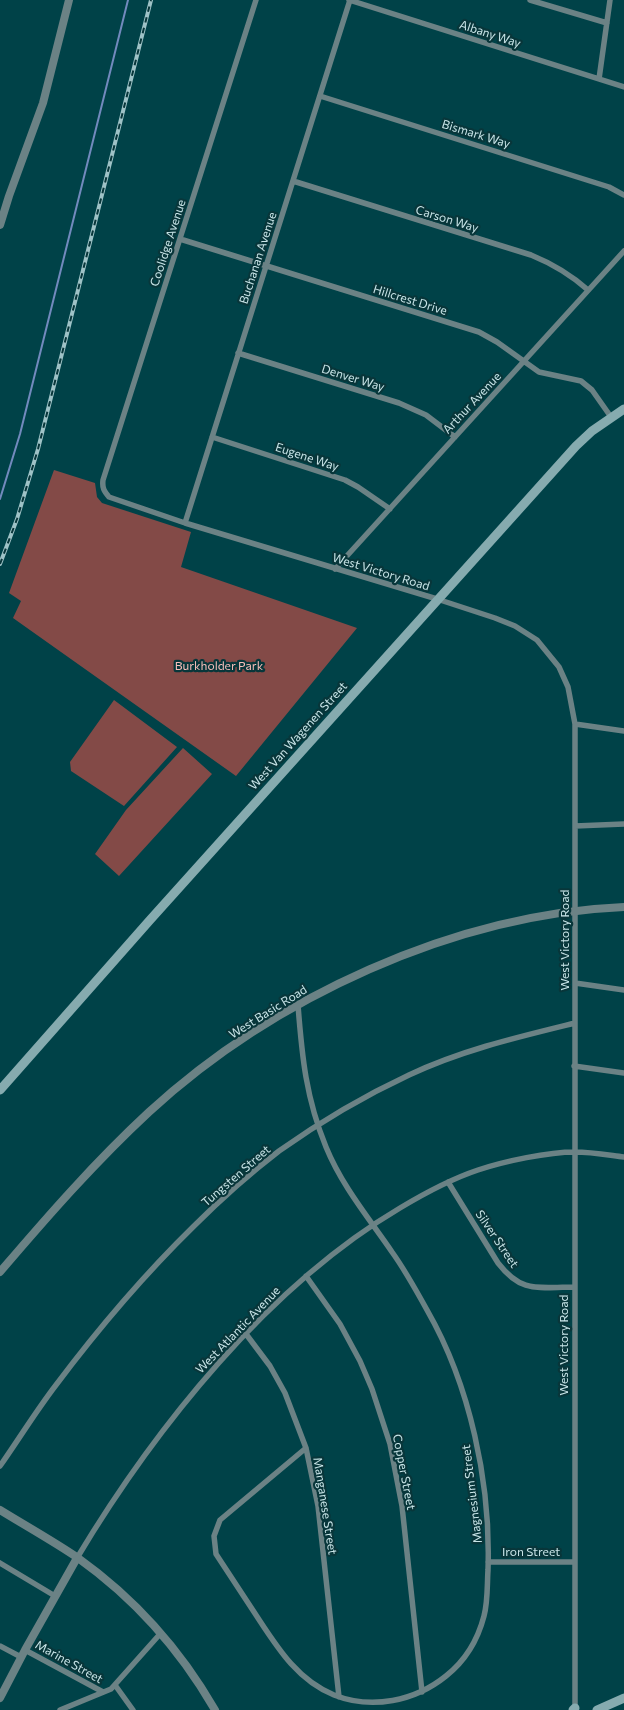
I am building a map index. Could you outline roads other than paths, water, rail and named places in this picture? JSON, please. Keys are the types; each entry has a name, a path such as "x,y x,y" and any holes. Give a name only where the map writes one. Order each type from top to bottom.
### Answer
{"main road":[{"name":"West Van Wagenen Street","path":"0,1090 437,599 576,446 592,431 624,409"},
{"path":"597,1710 624,1698"}],"street":[{"path":"0,225 43,103 69,0"},
{"name":"Coolidge Avenue","path":"104,492 103,480 256,0"},
{"name":"Albany Way","path":"350,0 624,87"},
{"name":"Buchanan Avenue","path":"185,523 350,0"},
{"path":"530,0 606,23"},
{"path":"599,79 610,0"},
{"name":"Bismark Way","path":"320,96 609,187 624,195"},
{"name":"Carson Way","path":"293,181 530,255 553,264 573,276 588,290"},
{"name":"Hillcrest Drive","path":"180,239 469,328 497,342 539,372 581,381 592,390 611,417"},
{"name":"Arthur Avenue","path":"335,569 624,251"},
{"name":"Denver Way","path":"238,353 399,403 426,415 455,437"},
{"name":"Eugene Way","path":"212,437 345,480 358,486 390,509"},
{"name":"West Victory Road","path":"104,492 109,497 185,523 502,620 537,640 559,667 568,687 575,724 574,1709"},
{"path":"575,724 624,731"},
{"path":"575,826 624,824"},
{"name":"West Basic Road","path":"0,1272 63,1199 149,1112 202,1068 261,1027 298,1005 379,965 455,938 513,921 575,911 624,907"},
{"path":"575,983 624,990"},
{"name":"Magnesium Street","path":"298,1005 302,1055 307,1086 318,1125 338,1172 353,1198 393,1253 428,1312 460,1385 474,1436 482,1478 488,1526 485,1615 480,1631 469,1652 452,1671 422,1692 388,1702 356,1701 338,1697 323,1690 301,1675 280,1652 216,1554 214,1536 220,1520 306,1448"},
{"name":"Tungsten Street","path":"0,1466 56,1385 112,1314 168,1252 227,1194 278,1152 365,1097 410,1074 501,1041 575,1023"},
{"path":"574,1066 624,1073"},
{"name":"West Atlantic Avenue","path":"0,1698 23,1653 77,1558 112,1501 144,1456 198,1388 246,1334 306,1276 372,1224 426,1192 478,1170 520,1159 574,1152 624,1157"},
{"name":"Silver Street","path":"448,1182 498,1263 516,1282 536,1287 574,1287"},
{"name":"Copper Street","path":"306,1276 340,1324 360,1361 372,1389 390,1444 402,1506 422,1692"},
{"name":"Manganese Street","path":"246,1334 270,1366 285,1393 306,1448 318,1506 338,1697"},
{"path":"0,1510 77,1558 143,1613 188,1670 215,1710"},
{"name":"Iron Street","path":"488,1562 574,1562"},
{"path":"0,1564 55,1596"},
{"path":"60,1710 115,1686 160,1634"},
{"name":"Marine Street","path":"0,1646 23,1653 103,1692"},
{"path":"115,1686 134,1710"}],"waterway":[{"path":"0,499 20,434 128,0"}],"railway":[{"path":"0,564 17,519 38,449 151,0"}],"park label":[{"name":"Burkholder Park","path":"219,666"}]}
